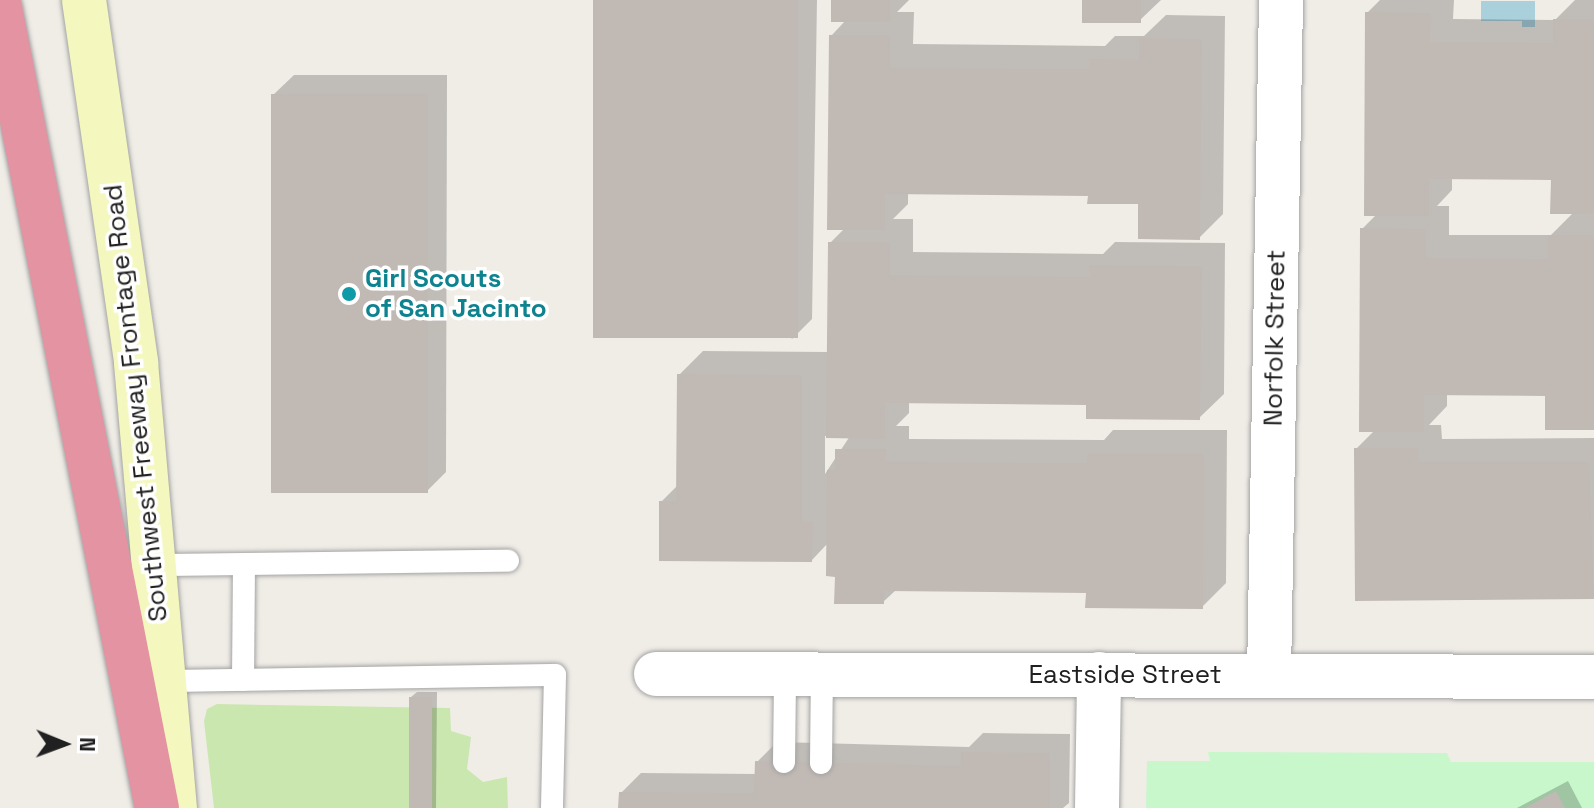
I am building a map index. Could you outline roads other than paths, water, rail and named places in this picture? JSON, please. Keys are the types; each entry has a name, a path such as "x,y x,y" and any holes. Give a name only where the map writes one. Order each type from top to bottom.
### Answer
{"highway":[{"path":"0,8 157,808"}],"main road":[{"name":"Southwest Freeway Frontage Road","path":"84,0 136,363 157,565 175,808"}],"street":[{"name":"Norfolk Street","path":"1269,675 1281,0"},
{"name":"Eastside Street","path":"656,674 1594,677"},
{"path":"1097,808 1099,674"}],"lane":[{"path":"157,565 508,561"},
{"path":"243,680 244,565"},
{"path":"784,762 804,674"},
{"path":"804,674 821,763"},
{"path":"165,681 555,675 552,808"}],"water":[{"path":"1481,1 1535,1 1535,27 1522,27 1522,21 1481,21"}],"place":[{"name":"Girl Scouts of San Jacinto","path":"349,294"}]}
